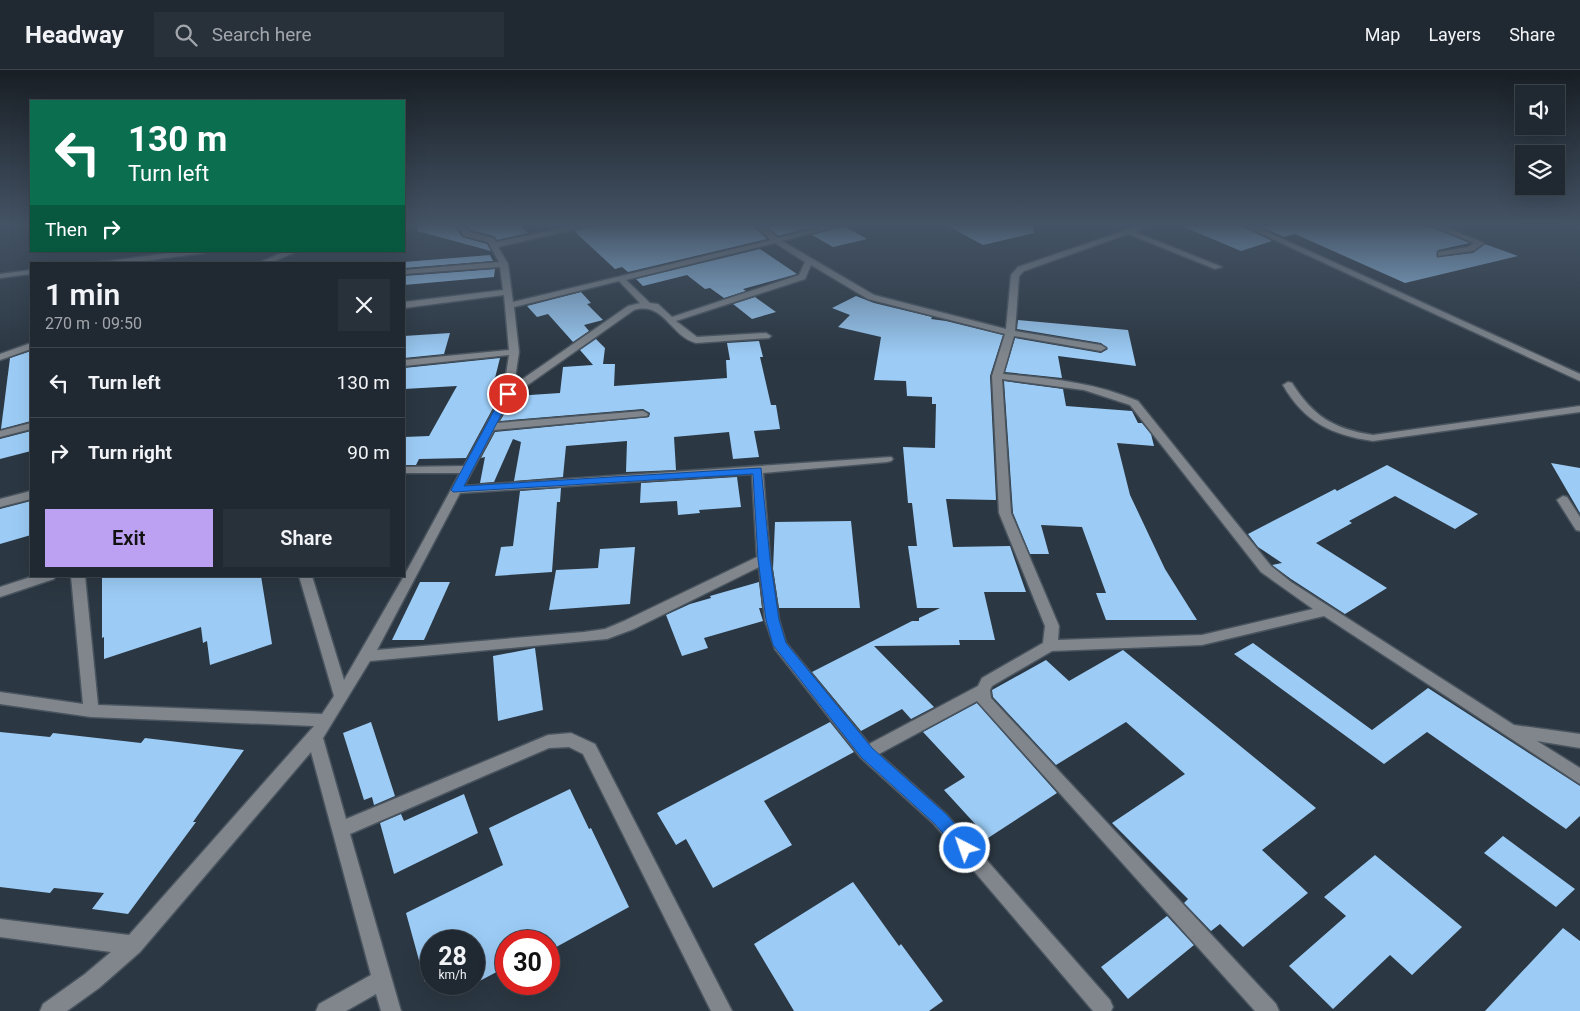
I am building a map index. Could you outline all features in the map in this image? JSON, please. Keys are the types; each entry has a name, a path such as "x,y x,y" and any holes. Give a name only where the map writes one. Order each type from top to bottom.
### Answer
{"street":[{"path":"405,272 443,269"},
{"path":"50,1011 92,981 133,945 315,737 342,697 508,394 514,352 505,269"},
{"path":"405,305 508,299 621,279 662,269"},
{"path":"670,320 802,277 805,269"},
{"path":"823,269 870,297 1010,333 1101,348"},
{"path":"1021,269 1015,275 1010,333 997,376 1005,513 1052,626 1049,646"},
{"path":"1341,269 1580,378"},
{"path":"0,276 30,272"},
{"path":"621,279 646,304"},
{"path":"508,394 631,308 646,304 655,306 688,337 696,340 766,336"},
{"path":"0,357 30,346"},
{"path":"405,363 514,352"},
{"path":"997,376 1065,383 1119,396 1134,403 1266,569 1286,585 1511,730 1580,777"},
{"path":"1288,385 1302,405 1328,425 1361,437 1373,438 1580,409"},
{"path":"490,426 642,414"},
{"path":"0,434 30,426"},
{"path":"456,490 886,460"},
{"path":"405,470 468,469"},
{"path":"758,470 764,559 772,620 780,645 867,753 940,819 1103,1007"},
{"path":"0,503 30,495"},
{"path":"1562,500 1580,527"},
{"path":"366,656 607,634 764,559"},
{"path":"0,592 46,577"},
{"path":"78,577 91,711"},
{"path":"305,577 342,697"},
{"path":"1269,1011 984,700 983,690 987,682 1049,646 1202,640 1326,611"},
{"path":"867,753 983,690"},
{"path":"0,698 91,711 327,720"},
{"path":"1511,730 1580,741"},
{"path":"315,737 342,828 391,1011"},
{"path":"342,828 548,742 572,740 590,750 722,1011"},
{"path":"0,928 133,945"},
{"path":"326,1011 382,979"}],"building":[{"path":"495,269 494,277 405,285 405,276"},
{"path":"624,269 641,269 628,272"},
{"path":"678,269 789,269 797,274 743,289 746,291 724,298 710,288 705,289 687,275 643,286 636,279"},
{"path":"1373,269 1464,269 1405,283"},
{"path":"581,292 591,303 587,304 603,320 584,325 589,331 573,342 548,314 537,317 527,306"},
{"path":"856,296 874,303 932,317 931,319 1003,335 990,376 996,500 946,499 953,547 1010,546 1026,592 984,592 995,640 959,640 960,645 874,646 934,707 911,719 902,709 861,731 812,672 912,621 919,621 919,618 940,608 917,608 908,546 917,546 912,503 908,503 903,447 935,448 936,404 932,404 932,397 907,396 906,381 874,380 881,337 838,327 850,315 832,308"},
{"path":"755,297 776,312 752,319 733,304"},
{"path":"1018,320 1128,330 1136,366 1058,356 1062,378 1005,372 1015,338 1101,353 1108,349 1101,343 1017,329"},
{"path":"450,333 444,354 405,358 405,336"},
{"path":"596,339 605,348 603,364 615,364 614,386 727,378 726,360 730,360 727,343 759,341 763,357 760,357 771,405 776,405 780,429 754,431 759,457 733,459 729,432 674,437 676,470 626,472 627,441 566,446 563,477 514,481 521,442 513,439 494,482 480,483 485,457 481,458 495,432 649,417 650,413 643,409 500,421 515,396 560,393 563,367 593,365 580,350"},
{"path":"30,351 30,421 1,429 10,358"},
{"path":"500,358 490,398 499,397 466,458 419,459 416,465 405,465 405,437 429,436 457,386 405,389 405,368"},
{"path":"1004,381 1063,389 1066,406 1132,411 1138,423 1142,423 1151,434 1154,446 1117,443 1130,495 1165,569 1197,620 1106,620 1096,593 1106,593 1082,527 1041,525 1049,554 1030,554 1013,513"},
{"path":"30,431 30,451 0,459 0,439"},
{"path":"1551,463 1580,468 1580,513"},
{"path":"1387,465 1478,514 1455,529 1395,496 1349,521 1352,523 1316,543 1387,588 1345,614 1272,565 1282,563 1258,547 1248,534 1335,489 1337,491"},
{"path":"737,477 741,507 699,510 700,513 678,515 677,501 640,503 641,483"},
{"path":"561,488 560,502 557,502 552,572 495,576 501,547 513,546 520,491"},
{"path":"30,501 30,535 0,544 0,509"},
{"path":"851,521 860,608 779,608 773,569 775,522"},
{"path":"635,547 630,604 549,610 556,570 598,568 600,549"},
{"path":"102,577 261,577 272,644 210,665 207,641 203,643 201,627 104,659 104,637 102,638"},
{"path":"420,582 450,582 424,640 392,640"},
{"path":"759,582 762,608 759,608 763,621 704,638 708,648 682,656 666,615 690,604 711,598 710,596"},
{"path":"1253,643 1372,730 1428,688 1580,786 1580,816 1566,829 1427,732 1384,764 1234,654"},
{"path":"535,648 543,710 498,721 493,656"},
{"path":"1123,650 1316,808 1262,850 1308,893 1243,947 1220,924 1211,931 1184,903 1188,899 1112,823 1185,774 1126,722 1056,765 993,697 992,690 1046,660 1069,681"},
{"path":"977,703 1057,793 988,838 944,790 965,777 923,732"},
{"path":"371,722 395,796 374,805 372,797 364,800 343,733"},
{"path":"830,722 854,752 764,801 792,845 713,888 686,839 676,845 657,813"},
{"path":"0,732 50,737 53,733 141,743 145,738 244,750 193,822 196,822 128,914 92,909 104,893 54,888 50,893 0,887"},
{"path":"570,789 629,907 560,945 560,930 495,930 495,973 485,978 485,930 420,930 420,964 406,913 503,865 489,828"},
{"path":"464,794 478,833 394,874 380,823 401,814 404,821"},
{"path":"1503,836 1575,889 1556,907 1484,853"},
{"path":"1375,855 1462,927 1412,975 1390,955 1333,1009 1289,966 1346,916 1324,897"},
{"path":"853,882 899,946 901,944 943,1001 929,1011 794,1011 754,944"},
{"path":"1167,916 1194,945 1128,999 1101,967"},
{"path":"1563,928 1580,941 1580,1011 1485,1011"}],"route":[{"path":"508,394 456,490 758,470 764,559 772,620 780,645 867,753 940,819 965,848"}]}
